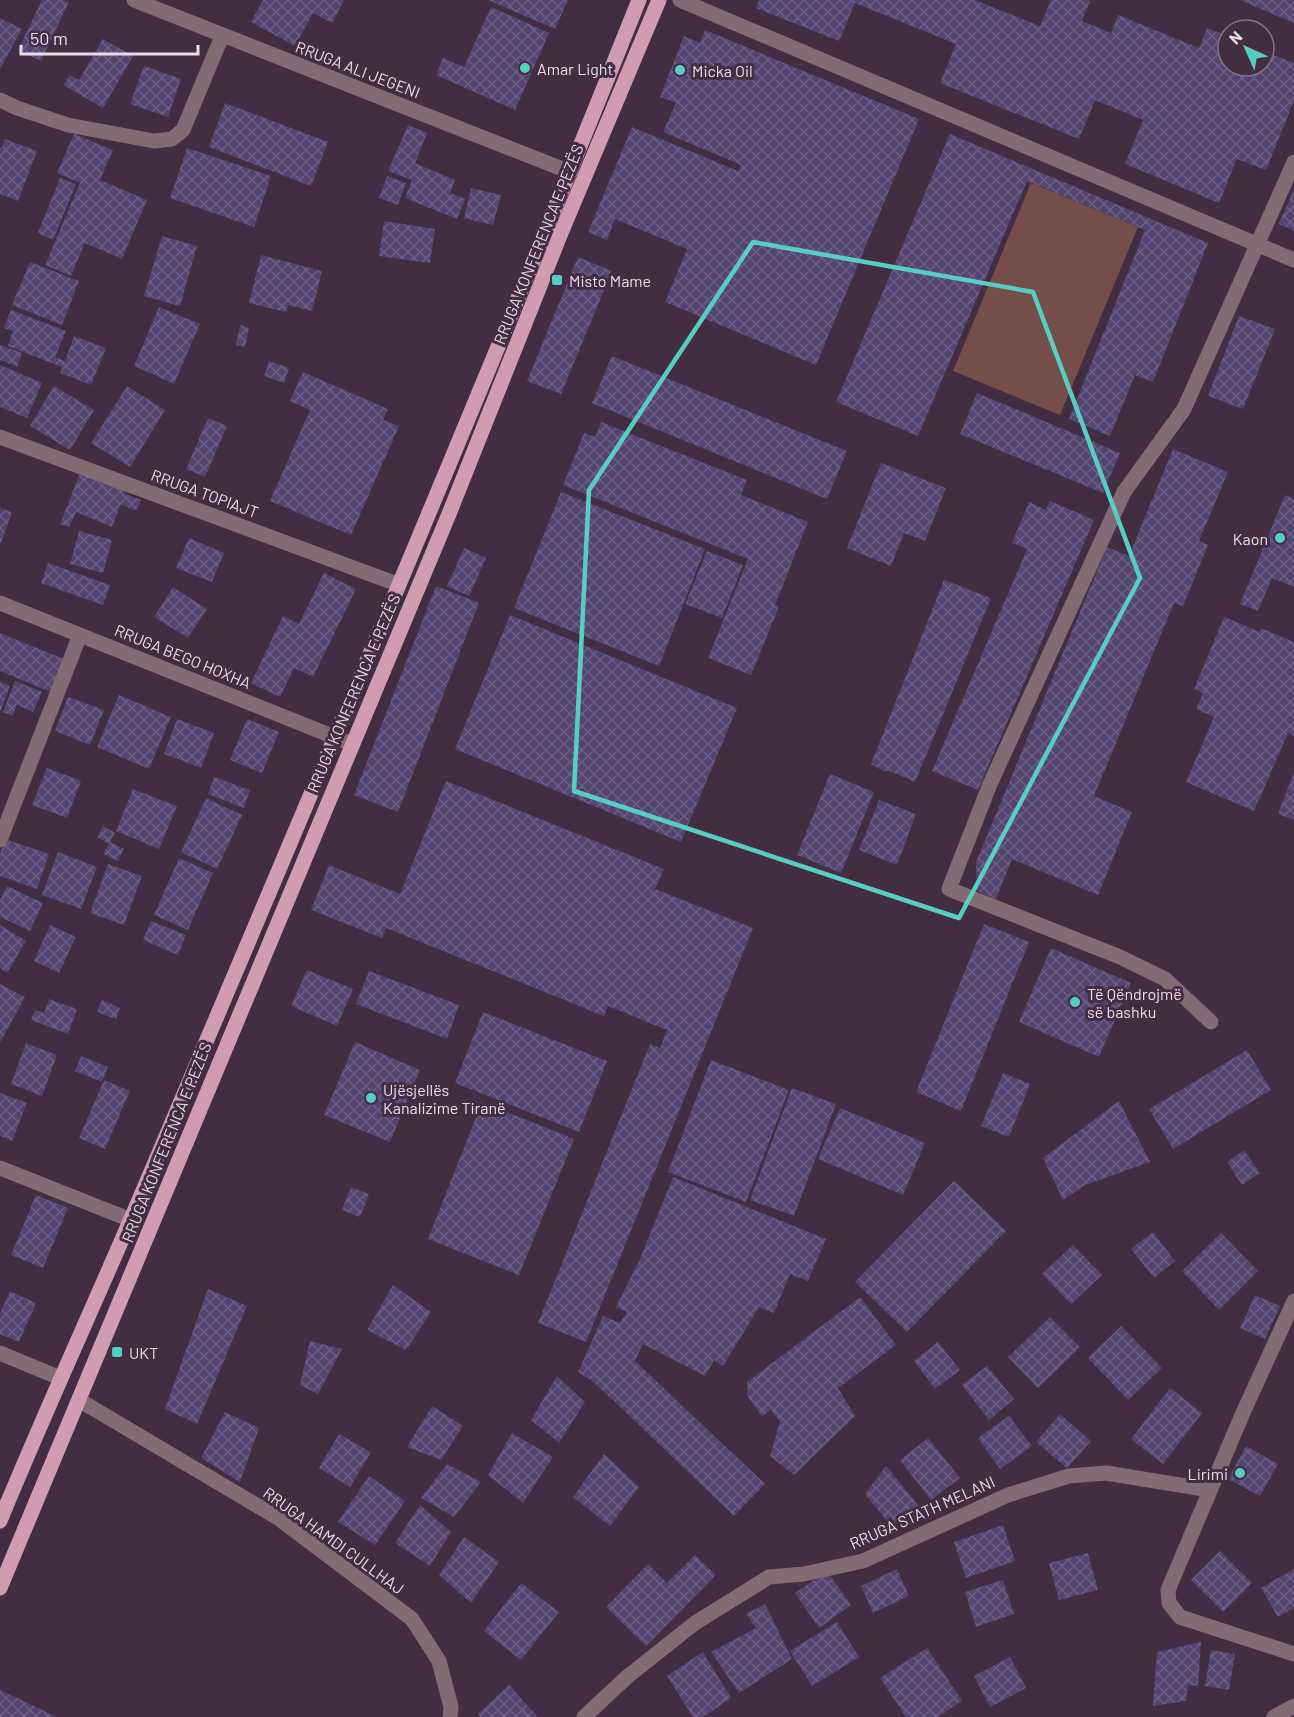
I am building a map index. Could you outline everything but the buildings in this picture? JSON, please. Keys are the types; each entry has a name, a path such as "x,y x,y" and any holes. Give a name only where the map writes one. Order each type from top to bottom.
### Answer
{"main road":[{"name":"RRUGA KONFERENCA E PEZËS","path":"0,1521 60,1378 131,1220 335,736 570,172 639,0"},
{"name":"RRUGA KONFERENCA E PEZËS","path":"0,1588 449,514 552,254 658,0"}],"street":[{"name":"RRUGA ALI JEGENI","path":"134,0 570,172"},
{"path":"680,0 1294,260"},
{"path":"0,100 68,125 154,141 172,139 183,130 222,36"},
{"path":"1211,1022 1165,980 1120,957 949,889 990,784 1124,492 1184,409 1294,162"},
{"name":"RRUGA TOPIAJT","path":"0,437 397,584"},
{"name":"RRUGA BEGO HOXHA","path":"0,603 352,744"},
{"path":"0,840 80,635"},
{"path":"0,1168 131,1220"},
{"path":"1294,1300 1242,1415 1168,1590 1169,1603 1180,1617 1294,1654"},
{"path":"0,1353 60,1378"},
{"name":"RRUGA HAMDI CULLHAJ","path":"79,1400 278,1518 412,1619 439,1661 451,1707 450,1717"},
{"name":"RRUGA STATH MELANI","path":"584,1717 627,1677 695,1623 769,1577 804,1574 863,1561 1008,1495 1069,1476 1106,1473 1210,1490"},
{"path":"1274,1717 1294,1706"}],"highlighted area":[{"path":"753,242 1033,292 1140,578 959,918 574,791 589,490"}],"shaded area":[{"path":"1031,183 1138,227 1060,415 953,371"}],"place":[{"name":"Amar Light","path":"525,68"},
{"name":"Micka Oil","path":"680,70"},
{"name":"Misto Mame","path":"557,280"},
{"name":"Kaon","path":"1280,538"},
{"name":"Të Qëndrojmë së bashku","path":"1075,1002"},
{"name":"Ujësjellës Kanalizime Tiranë","path":"371,1098"},
{"name":"UKT","path":"117,1352"},
{"name":"Lirimi","path":"1240,1473"}]}
